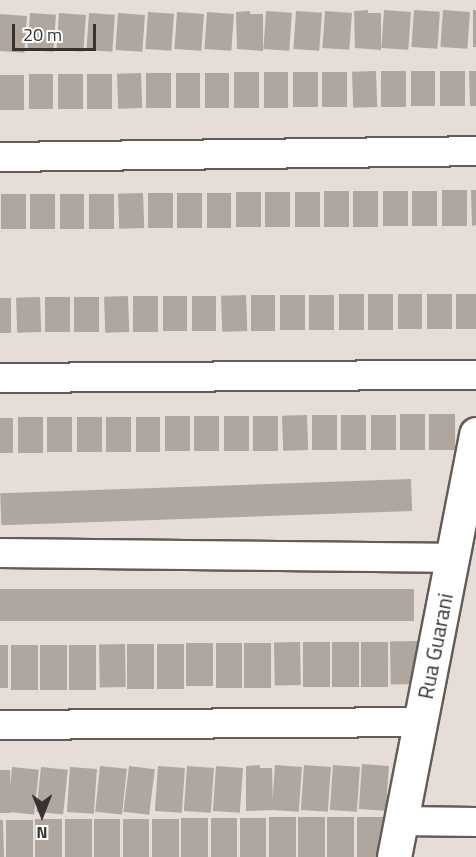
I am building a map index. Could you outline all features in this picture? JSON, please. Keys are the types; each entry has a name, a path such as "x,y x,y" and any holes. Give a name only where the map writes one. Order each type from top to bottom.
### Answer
{"street":[{"path":"0,157 476,151"},
{"path":"0,378 476,375"},
{"name":"Rua Guarani","path":"394,857 476,434"},
{"path":"0,553 442,558 451,564"},
{"path":"0,725 421,722"},
{"path":"400,821 476,822"}],"building":[{"path":"368,10 368,13 381,13 381,50 355,48 354,11"},
{"path":"384,10 411,12 408,50 381,48"},
{"path":"414,10 440,12 437,49 411,47"},
{"path":"443,10 470,12 467,49 440,47"},
{"path":"473,10 476,10 476,47 473,47"},
{"path":"250,11 250,14 263,14 263,51 237,49 236,12"},
{"path":"266,11 292,13 289,51 263,49"},
{"path":"296,11 322,13 319,51 293,49"},
{"path":"325,11 352,13 349,50 322,48"},
{"path":"148,12 174,14 171,51 145,49"},
{"path":"177,12 204,14 201,51 174,49"},
{"path":"207,12 234,14 231,51 204,49"},
{"path":"30,13 56,15 53,52 27,50"},
{"path":"59,13 86,15 83,52 56,50"},
{"path":"89,13 115,15 112,52 86,50"},
{"path":"118,13 145,15 142,52 115,50"},
{"path":"0,14 27,16 24,53 0,51"},
{"path":"376,71 377,107 353,108 352,72"},
{"path":"381,71 406,71 406,107 381,107"},
{"path":"411,71 435,71 435,106 411,106"},
{"path":"440,71 465,71 465,106 440,106"},
{"path":"469,71 476,71 476,106 470,106"},
{"path":"234,72 259,72 259,108 234,108"},
{"path":"264,72 288,72 288,108 264,108"},
{"path":"293,72 318,72 318,107 293,107"},
{"path":"322,72 347,72 347,107 322,107"},
{"path":"141,73 142,108 118,109 117,74"},
{"path":"146,73 171,73 171,108 146,108"},
{"path":"176,73 200,73 200,108 176,108"},
{"path":"205,73 229,73 229,108 205,108"},
{"path":"29,74 53,74 53,109 29,109"},
{"path":"58,74 83,74 83,109 58,109"},
{"path":"87,74 112,74 112,109 87,109"},
{"path":"0,75 24,75 24,110 0,110"},
{"path":"442,190 467,190 467,226 442,226"},
{"path":"471,190 476,190 476,225 472,226"},
{"path":"324,191 349,191 349,227 324,227"},
{"path":"353,191 378,191 378,227 353,227"},
{"path":"383,191 408,191 408,226 383,226"},
{"path":"412,191 437,191 437,226 412,226"},
{"path":"236,192 261,192 261,227 236,227"},
{"path":"265,192 290,192 290,227 265,227"},
{"path":"295,192 320,192 320,227 295,227"},
{"path":"143,193 144,228 119,229 118,194"},
{"path":"148,193 173,193 173,228 148,228"},
{"path":"177,193 202,193 202,228 177,228"},
{"path":"207,193 231,193 231,228 207,228"},
{"path":"1,194 26,194 26,229 1,229"},
{"path":"30,194 55,194 55,229 30,229"},
{"path":"60,194 84,194 84,229 60,229"},
{"path":"89,194 114,194 114,229 89,229"},
{"path":"339,294 364,294 364,330 339,330"},
{"path":"368,294 393,294 393,330 368,330"},
{"path":"398,294 422,294 422,329 398,329"},
{"path":"427,294 452,294 452,329 427,329"},
{"path":"456,294 476,294 476,329 456,329"},
{"path":"246,295 247,331 222,332 221,296"},
{"path":"251,295 275,295 275,331 251,331"},
{"path":"280,295 305,295 305,330 280,330"},
{"path":"309,295 334,295 334,330 309,330"},
{"path":"128,296 129,332 105,333 104,297"},
{"path":"133,296 158,296 158,332 133,332"},
{"path":"163,296 187,296 187,331 163,331"},
{"path":"192,296 216,296 216,331 192,331"},
{"path":"40,297 41,332 17,333 16,298"},
{"path":"45,297 70,297 70,332 45,332"},
{"path":"74,297 99,297 99,332 74,332"},
{"path":"0,298 11,298 11,333 0,333"},
{"path":"400,414 425,414 425,450 400,450"},
{"path":"429,414 455,414 455,450 429,450"},
{"path":"307,415 308,450 283,451 282,416"},
{"path":"312,415 337,415 337,450 312,450"},
{"path":"341,415 366,415 366,450 341,450"},
{"path":"371,415 396,415 396,450 371,450"},
{"path":"165,416 190,416 190,451 165,451"},
{"path":"194,416 219,416 219,451 194,451"},
{"path":"224,416 249,416 249,451 224,451"},
{"path":"253,416 278,416 278,451 253,451"},
{"path":"18,417 43,417 43,453 18,453"},
{"path":"47,417 72,417 72,452 47,452"},
{"path":"77,417 102,417 102,452 77,452"},
{"path":"106,417 131,417 131,452 106,452"},
{"path":"136,417 160,417 160,452 136,452"},
{"path":"0,418 13,418 13,453 0,453"},
{"path":"411,479 412,511 1,525 0,493"},
{"path":"0,589 414,589 414,621 0,621"},
{"path":"390,641 417,641 418,684 391,684"},
{"path":"274,642 300,642 301,685 275,685"},
{"path":"303,642 330,642 330,687 303,687"},
{"path":"332,642 359,642 359,687 332,687"},
{"path":"361,642 388,642 388,687 361,687"},
{"path":"186,643 213,643 213,686 186,686"},
{"path":"216,643 242,643 242,688 216,688"},
{"path":"244,643 271,643 271,688 244,688"},
{"path":"99,644 125,644 126,687 100,687"},
{"path":"127,644 154,644 154,689 127,689"},
{"path":"157,644 184,644 184,689 157,689"},
{"path":"0,645 8,645 8,688 0,688"},
{"path":"11,645 38,645 38,690 11,690"},
{"path":"40,645 67,645 67,690 40,690"},
{"path":"69,645 96,645 96,690 69,690"},
{"path":"362,764 389,766 386,811 359,809"},
{"path":"260,765 260,768 272,768 273,810 246,811 246,766"},
{"path":"275,765 302,767 299,812 272,810"},
{"path":"304,765 331,767 328,812 301,810"},
{"path":"333,765 360,767 357,812 330,810"},
{"path":"100,766 127,769 122,815 95,812"},
{"path":"129,766 155,769 149,815 123,812"},
{"path":"158,766 185,768 182,813 155,811"},
{"path":"187,766 214,768 211,813 184,811"},
{"path":"216,766 243,768 240,813 213,811"},
{"path":"12,767 39,770 34,815 7,812"},
{"path":"41,767 68,770 63,815 36,812"},
{"path":"70,767 97,769 94,814 67,812"},
{"path":"0,770 10,770 10,813 0,813"},
{"path":"269,817 296,817 296,857 269,857"},
{"path":"298,817 325,817 325,857 298,857"},
{"path":"327,817 354,817 354,857 327,857"},
{"path":"357,817 383,817 383,857 357,857"},
{"path":"181,818 208,818 208,857 181,857"},
{"path":"211,818 237,818 237,857 211,857"},
{"path":"240,818 266,818 266,857 240,857"},
{"path":"35,819 62,819 62,857 35,857"},
{"path":"65,819 92,819 92,857 65,857"},
{"path":"94,819 120,819 120,857 94,857"},
{"path":"123,819 149,819 149,857 123,857"},
{"path":"152,819 179,819 179,857 152,857"},
{"path":"0,820 3,820 4,857 0,857"},
{"path":"6,820 33,820 33,857 6,857"}]}
